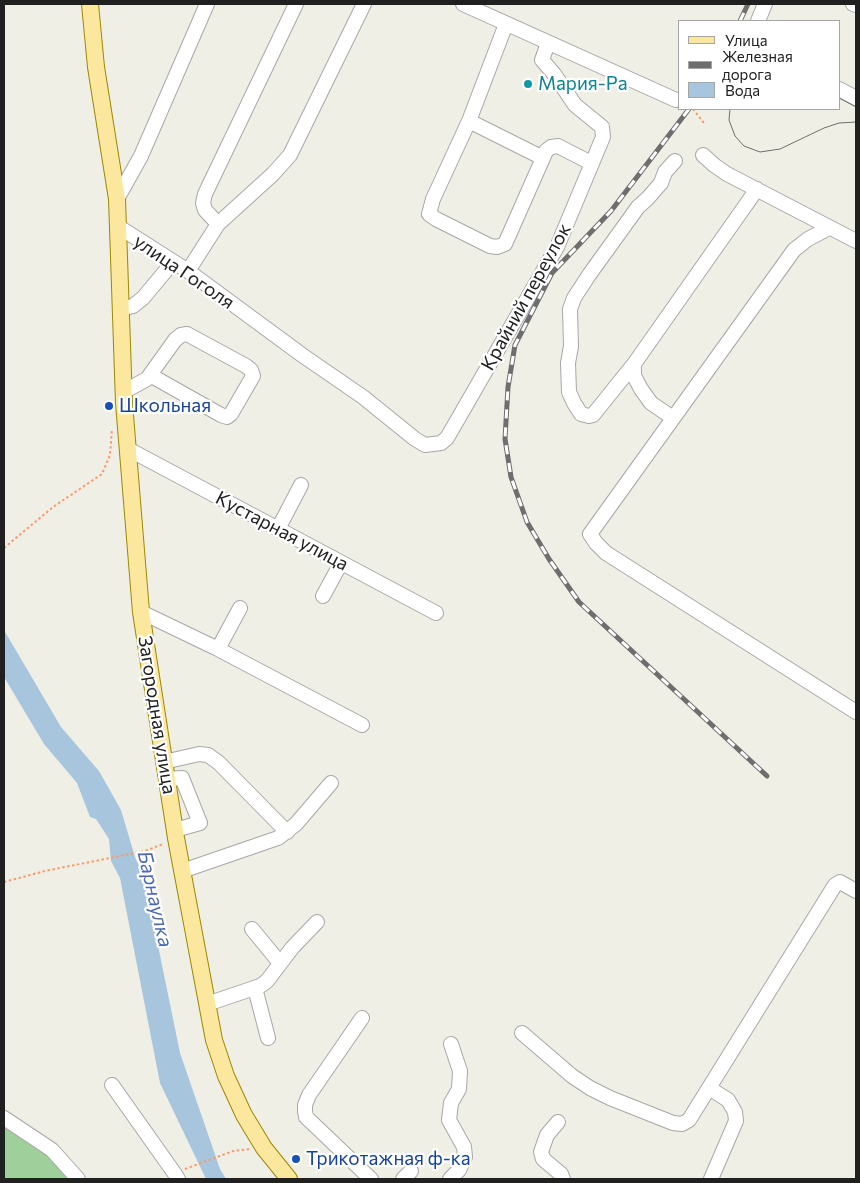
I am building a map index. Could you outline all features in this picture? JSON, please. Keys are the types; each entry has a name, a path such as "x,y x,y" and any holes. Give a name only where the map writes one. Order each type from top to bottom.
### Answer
{"main road":[{"name":"улица Гоголя","path":"90,4 96,67 117,200 119,227"},
{"name":"Загородная улица","path":"119,227 124,392 142,612 166,779 182,871 214,1040 226,1076 244,1115 264,1148 289,1179"}],"street":[{"path":"117,200 141,156 207,4"},
{"path":"218,224 205,210 203,203 205,194 296,4"},
{"path":"188,271 218,224 273,174 290,155 364,4"},
{"path":"463,4 676,100"},
{"path":"758,20 765,4"},
{"path":"506,24 469,121 433,198 429,214 490,246 506,244 546,151 558,146 591,163"},
{"name":"Крайний переулок","path":"433,445 441,443 447,438 557,247 603,137 602,126 575,105 542,60 548,43"},
{"path":"840,90 856,98"},
{"path":"469,121 543,158"},
{"path":"703,155 727,174 856,241"},
{"path":"675,161 666,172 661,183 638,207 574,298 570,309 569,392 581,414 593,415 634,364 757,189"},
{"name":"улица Гоголя","path":"119,227 188,271 302,355 363,397 415,440 433,445"},
{"path":"828,228 808,239 794,250 590,534 596,544 606,553 856,712"},
{"path":"120,309 133,306 143,298 173,262"},
{"path":"124,392 139,384 150,375 175,340 181,335 187,334 246,366 252,376 231,414 221,416 150,375"},
{"path":"634,364 634,376 641,389 652,403 673,418"},
{"name":"Кустарная улица","path":"128,449 436,613"},
{"path":"278,529 301,485"},
{"path":"323,596 341,563"},
{"path":"218,649 240,608"},
{"path":"142,612 218,649 362,725"},
{"path":"164,762 199,754 208,755 219,762 287,832"},
{"path":"166,779 182,778 200,823 176,834"},
{"path":"182,871 269,842 287,832 331,783"},
{"path":"522,1033 572,1076 590,1088 673,1123 682,1124 689,1120 835,885 840,882 856,891"},
{"path":"207,1004 255,988 267,981 280,963 317,922"},
{"path":"252,929 280,963"},
{"path":"255,988 268,1038"},
{"path":"362,1018 304,1105 306,1117 371,1179"},
{"path":"450,1179 458,1170 465,1157 464,1147 448,1120 451,1103 459,1089 460,1070 451,1044"},
{"path":"112,1085 178,1179"},
{"path":"708,1088 728,1100 735,1112 736,1121 711,1179"},
{"path":"4,1118 52,1150 78,1179"},
{"path":"558,1122 547,1135 541,1152 543,1159 561,1174 563,1179"}],"path":[{"path":"694,110 704,123"},
{"path":"4,548 53,507 102,474 110,454 112,427"},
{"path":"4,882 45,871 145,852 176,834"},
{"path":"189,1167 233,1151"}],"green space":[{"path":"4,1124 50,1153 73,1179 4,1179"}],"water":[{"path":"4,630 61,727 99,771 121,810 135,857 144,877 180,1053 220,1169 226,1179 206,1179 160,1083 120,878 111,861 109,839 96,819 90,817 77,783 44,744 4,677"}],"tram line":[{"path":"840,99 856,107"},
{"path":"730,110 729,120 735,136 744,146 760,152 780,149 839,123 856,122"}],"railway":[{"path":"740,20 748,4"},
{"path":"688,110 611,211 552,273 515,345 508,387 505,439 511,477 527,522 549,559 579,602 767,776"}],"place":[{"name":"Мария-Ра","path":"528,84"},
{"name":"Школьная","path":"109,406"},
{"name":"Трикотажная ф-ка","path":"296,1159"}],"water label":[{"name":"Барнаулка","path":"155,899"}]}
